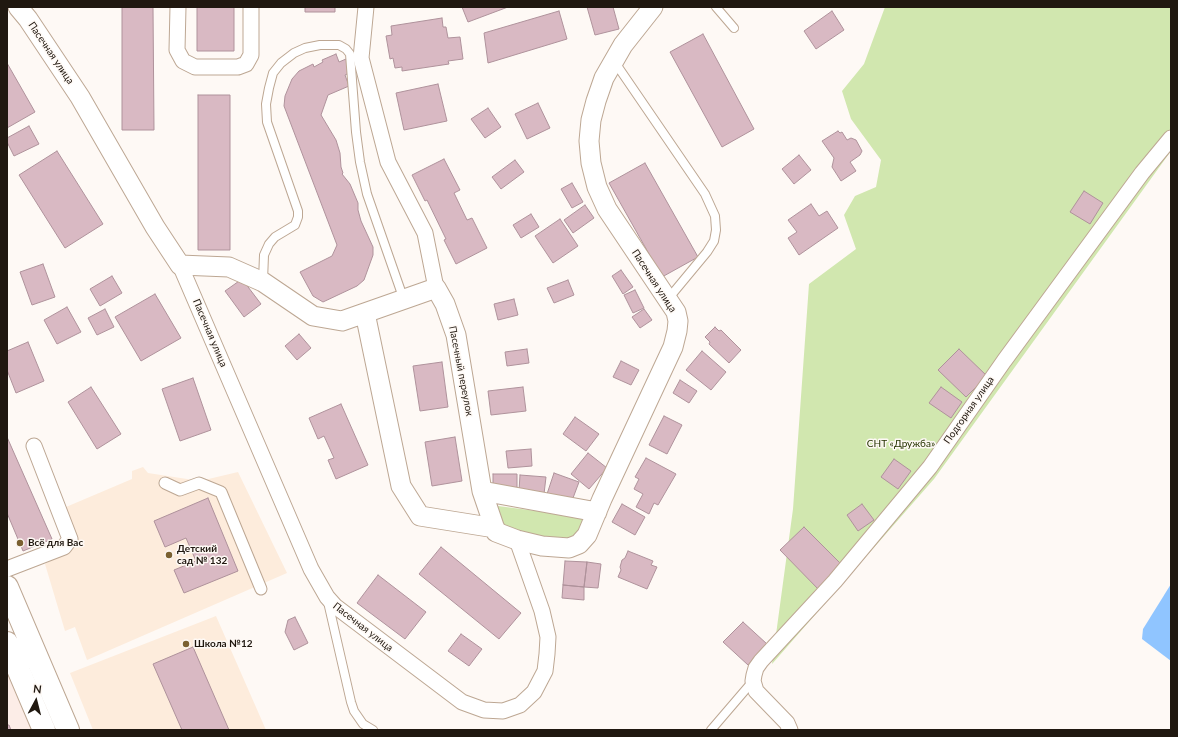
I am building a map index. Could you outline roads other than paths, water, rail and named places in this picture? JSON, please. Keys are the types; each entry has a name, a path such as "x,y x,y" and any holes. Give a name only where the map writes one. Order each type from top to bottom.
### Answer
{"main road":[{"path":"7,587 68,730"},
{"path":"7,643 44,730"}],"street":[{"name":"Пасечная улица","path":"18,7 28,19 80,97 155,227 180,265 311,570 327,597 335,606 462,702 484,710 502,710 520,705 534,692 545,671 548,638 542,611 517,540"},
{"path":"178,7 177,50 182,61 195,67 238,67 246,64 251,55 251,7"},
{"name":"Пасечный переулок","path":"366,7 361,58 388,162 425,233 436,288 446,304 456,335 482,491 495,528"},
{"name":"Пасечная улица","path":"495,528 496,532 517,540 542,546 568,548 579,544 587,535 602,499 673,347 678,321 676,312 606,209 597,187 590,163 589,141 591,120 604,78 623,45 651,8"},
{"name":"Подгорная улица","path":"753,681 756,668 761,661 835,581 930,467 1008,355 1142,173 1171,138"},
{"path":"180,265 229,268 263,282 313,316 342,321 436,288"},
{"path":"365,313 401,486 420,516 495,528"},
{"path":"7,569 64,547 70,539 34,446"},
{"path":"165,483 180,490 199,482 221,492 261,589"},
{"path":"482,491 597,512"},
{"path":"753,681 756,691 787,723 790,730"}],"lane":[{"path":"716,7 734,28"},
{"path":"263,282 264,255 269,244 275,237 295,225 298,217 298,211 267,122 266,104 273,73 281,63 294,53 305,48 320,45 339,45 346,48 350,54 356,132 360,162 367,194 404,300"},
{"path":"614,60 705,194 715,216 716,230 714,241 707,252 668,300"},
{"path":"327,597 354,711 363,724 373,730"},
{"path":"711,730 753,681"}],"water":[{"path":"1171,584 1171,661 1142,639 1143,629"}],"place":[{"name":"Всё для Вас","path":"20,543"},
{"name":"Детский сад № 132","path":"169,555"},
{"name":"Школа №12","path":"186,644"}],"park label":[{"name":"СНТ «Дружба»","path":"901,444"}]}
